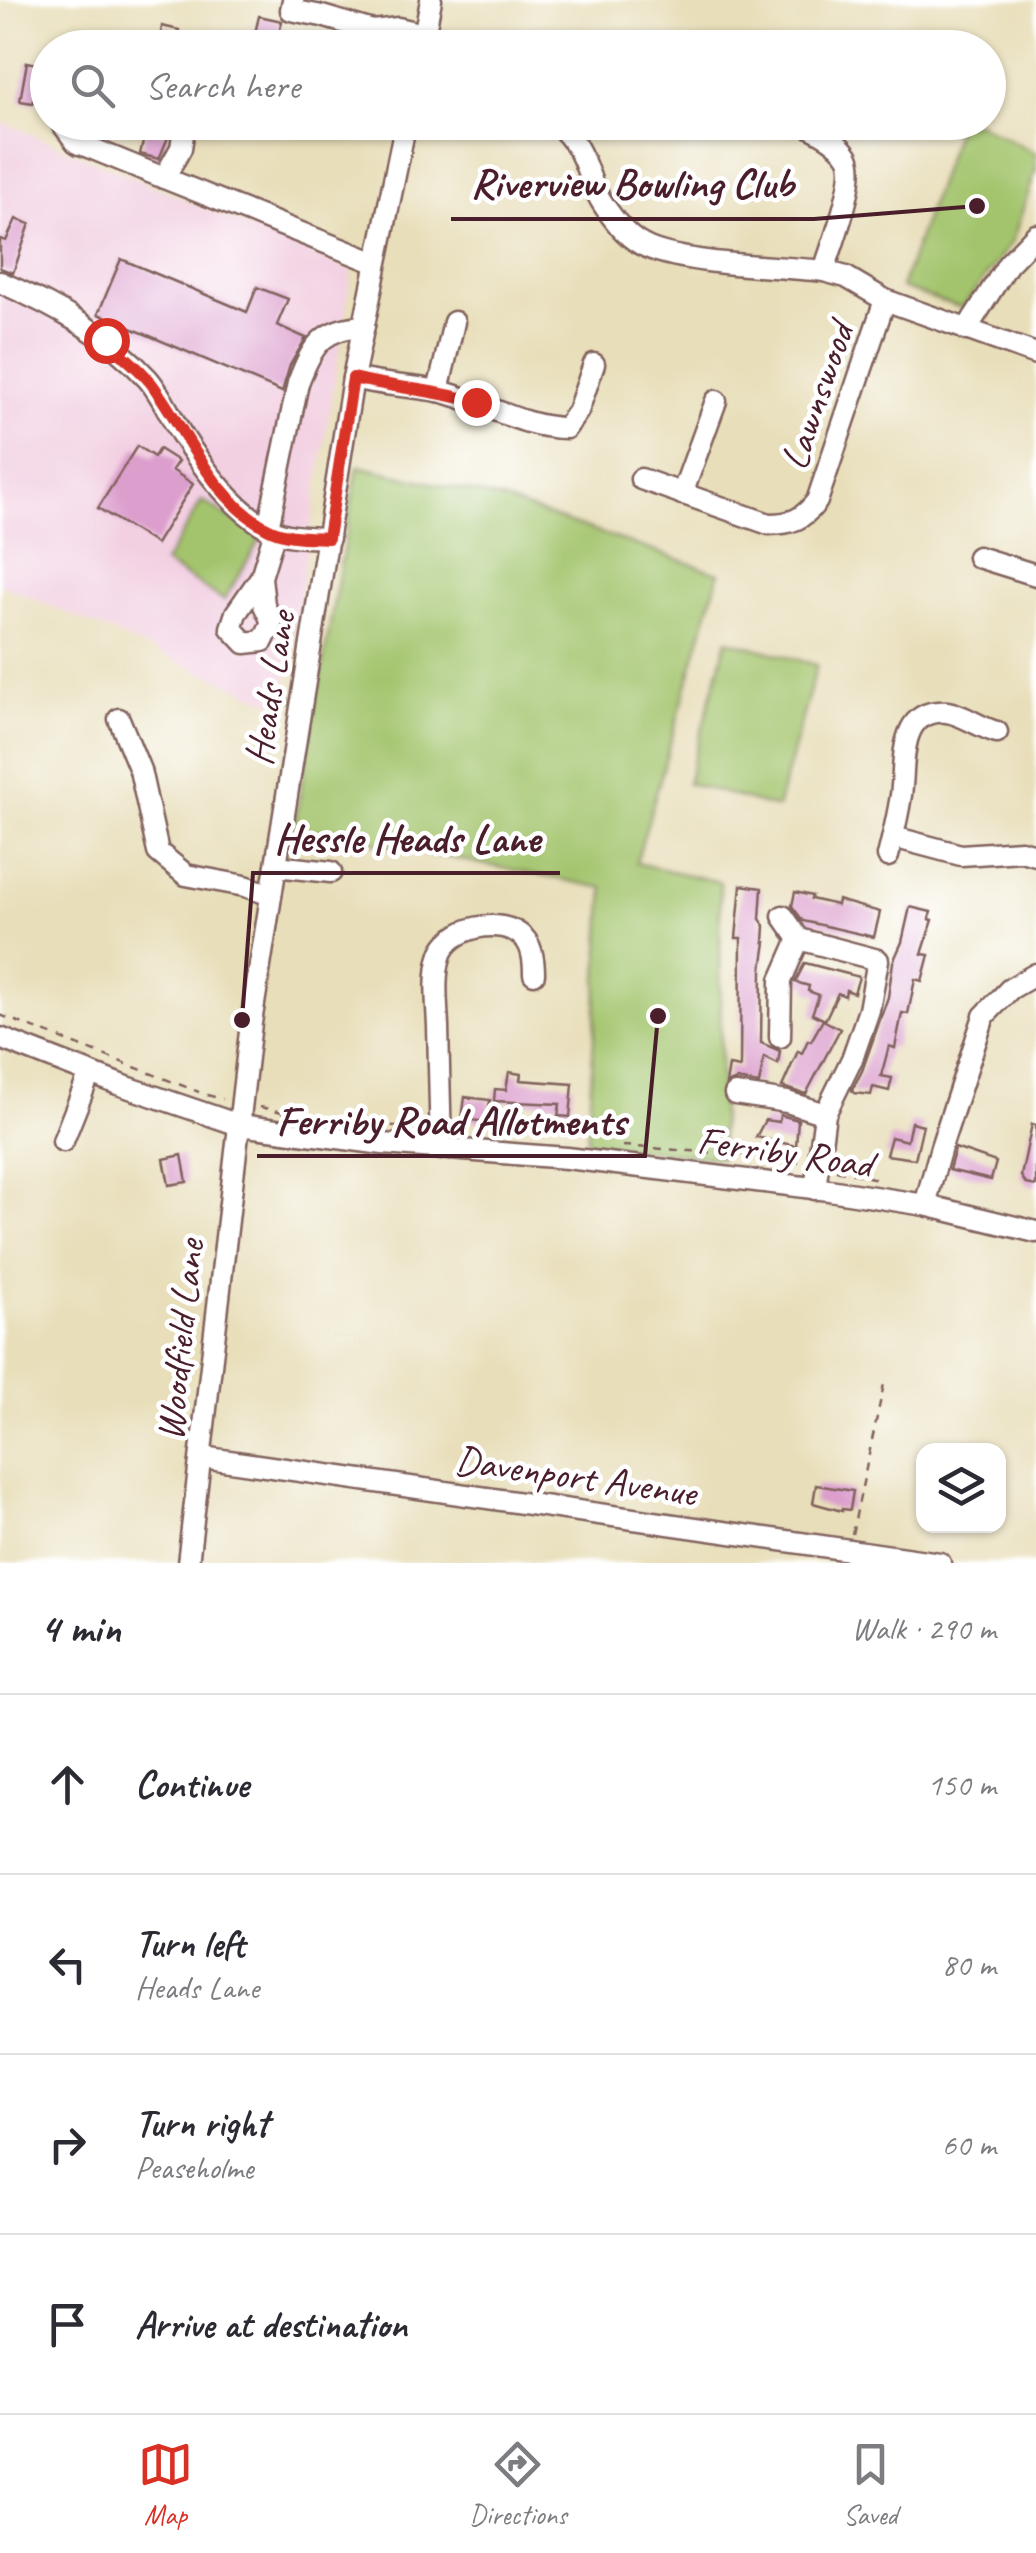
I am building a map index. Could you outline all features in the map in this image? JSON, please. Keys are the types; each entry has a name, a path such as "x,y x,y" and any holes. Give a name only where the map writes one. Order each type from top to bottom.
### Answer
{"street":[{"path":"425,30 431,0"},
{"path":"291,12 322,16 369,30"},
{"path":"75,140 376,263"},
{"path":"78,144 82,140"},
{"path":"164,178 182,140"},
{"name":"Heads Lane","path":"239,1125 271,895 353,378 402,140"},
{"path":"574,140 601,202 623,232 648,248 679,256 846,276 885,300 1036,354"},
{"path":"824,271 852,178 850,157 832,140"},
{"path":"966,330 1008,264 1036,236"},
{"path":"0,282 77,320 106,340 150,381 223,492 271,530 299,537 328,538"},
{"name":"Lawnswood","path":"641,480 768,524 789,524 806,514 818,501 885,300"},
{"path":"438,391 454,322"},
{"path":"261,577 298,383 307,360 315,345 326,336 344,327 364,326"},
{"path":"353,378 438,391 546,428 566,428 578,410 594,364"},
{"path":"682,494 716,401"},
{"path":"978,557 1036,575"},
{"path":"997,732 950,712 930,714 912,728 902,749 902,792 890,846 961,855 1021,851 1036,855"},
{"path":"119,719 140,770 158,852 186,875 246,886 271,895"},
{"path":"276,866 331,872"},
{"path":"447,914 460,932"},
{"path":"784,916 798,940"},
{"path":"438,1139 439,959 446,942 460,932 504,928 529,931 534,974"},
{"path":"798,940 882,952 869,1010 852,1059 825,1114 816,1188"},
{"path":"780,1037 781,980 798,940"},
{"path":"925,1206 940,1147 984,1016 1010,988 1036,974"},
{"name":"Ferriby Road","path":"0,1038 239,1125 438,1139 816,1188 925,1206 1036,1232"},
{"path":"63,1141 90,1073"},
{"path":"735,1094 787,1102 825,1114"},
{"name":"Woodfield Lane","path":"188,1563 239,1125"},
{"name":"Davenport Avenue","path":"202,1456 940,1563"}],"path":[{"path":"0,1015 223,1098"},
{"path":"261,1107 299,1116"},
{"path":"338,1120 438,1139"},
{"path":"614,1146 772,1157 810,1165"},
{"path":"828,1168 885,1180"},
{"path":"849,1550 884,1384"}],"shaded area":[{"path":"0,121 30,134 30,140 45,140 352,271 282,707 0,584"}],"green space":[{"path":"1006,138 1036,153 1036,170 1012,242 962,308 901,288 953,140"},
{"path":"358,466 493,497 719,573 636,863 720,882 721,1158 587,1143 604,888 294,827"},
{"path":"202,501 262,537 224,600 164,563"},
{"path":"727,640 817,665 777,808 687,783"}],"building":[{"path":"259,16 282,21 280,30 256,30"},
{"path":"27,62 30,63 30,103 20,101"},
{"path":"144,140 167,140 159,159 140,154"},
{"path":"16,219 30,224 13,273 0,268 0,239 6,241"},
{"path":"121,259 247,312 257,287 288,299 277,325 306,338 290,365 282,392 98,314"},
{"path":"137,446 154,457 159,449 178,461 172,470 193,484 156,544 98,508"},
{"path":"741,885 762,888 760,919 765,926 766,942 761,1043 780,1051 778,1064 764,1057 759,1084 737,1080 726,1084 729,1066 740,1068 741,938 736,938"},
{"path":"795,892 812,896 811,899 837,905 838,900 880,912 874,937 803,921 792,906"},
{"path":"910,907 931,912 929,919 933,920 922,954 929,955 922,981 915,979 908,1014 902,1013 895,1048 889,1046 881,1076 892,1078 889,1091 873,1087 871,1095 854,1093 888,997 893,962"},
{"path":"805,963 859,977 854,993 838,993 825,1020 812,1014 819,995 808,991 809,986 795,982"},
{"path":"823,1020 840,1029 806,1094 782,1087 798,1051 802,1053"},
{"path":"509,1072 521,1074 520,1080 573,1084 570,1117 558,1116 560,1104 494,1101 495,1089 506,1090"},
{"path":"465,1097 490,1100 487,1122 462,1119"},
{"path":"780,1115 798,1120 796,1146 756,1137 765,1120 779,1122"},
{"path":"911,1122 923,1125 915,1159 886,1155 891,1137 907,1141"},
{"path":"1032,1124 1036,1125 1036,1186 1026,1184 1021,1176"},
{"path":"955,1148 996,1162 991,1180 949,1170"},
{"path":"182,1155 187,1182 169,1185 164,1159"},
{"path":"816,1485 853,1491 850,1510 813,1503"}],"place":[{"name":"Riverview Bowling Club","path":"977,206"},
{"name":"Ferriby Road Allotments","path":"658,1016"},
{"name":"Hessle Heads Lane","path":"242,1020"}],"route":[{"path":"106,340 150,381 223,492 268,528 299,537 328,538 353,378 438,391 476,402"}]}
